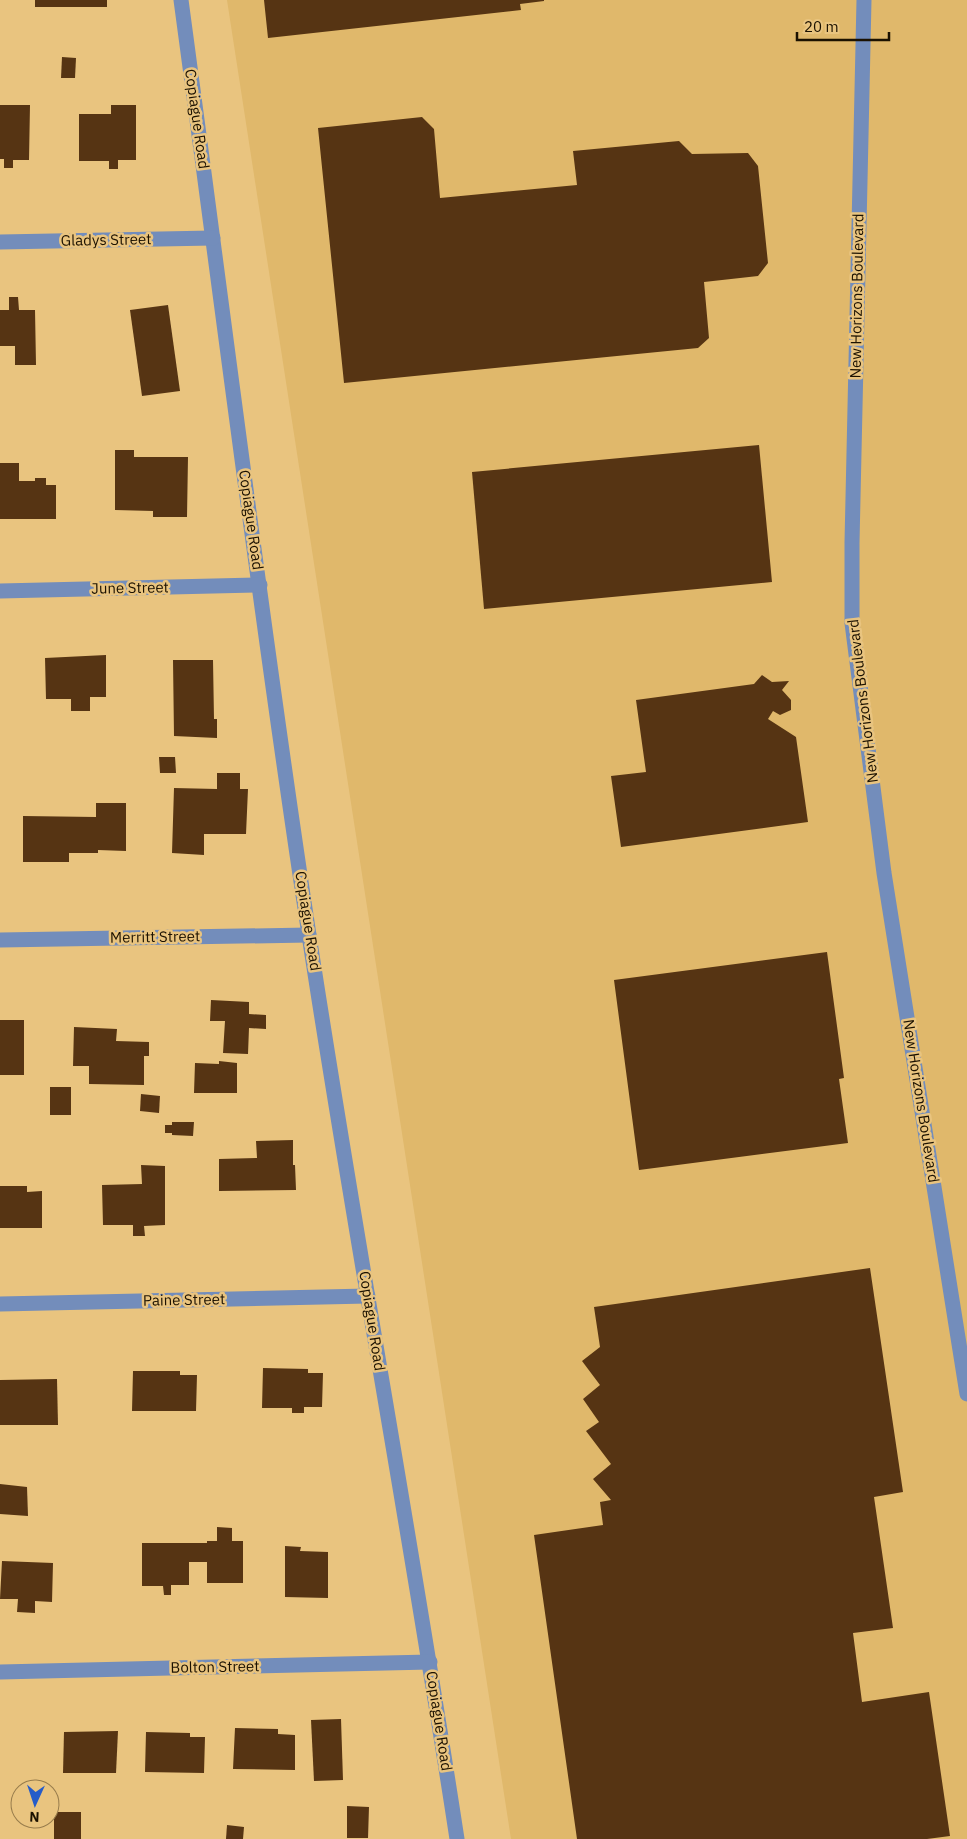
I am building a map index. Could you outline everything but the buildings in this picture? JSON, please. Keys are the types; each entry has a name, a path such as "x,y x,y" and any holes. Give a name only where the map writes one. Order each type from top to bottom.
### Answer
{"street":[{"name":"Copiague Road","path":"181,0 309,935 430,1662 457,1839"},
{"name":"New Horizons Boulevard","path":"864,0 852,543 852,623 884,873 967,1394"},
{"name":"Gladys Street","path":"0,242 213,238"},
{"name":"June Street","path":"0,591 260,585"},
{"name":"Merritt Street","path":"0,940 309,935"},
{"name":"Paine Street","path":"0,1304 368,1296"},
{"name":"Bolton Street","path":"0,1672 430,1662"}],"shaded area":[{"path":"227,0 967,0 967,1839 511,1839"}]}
